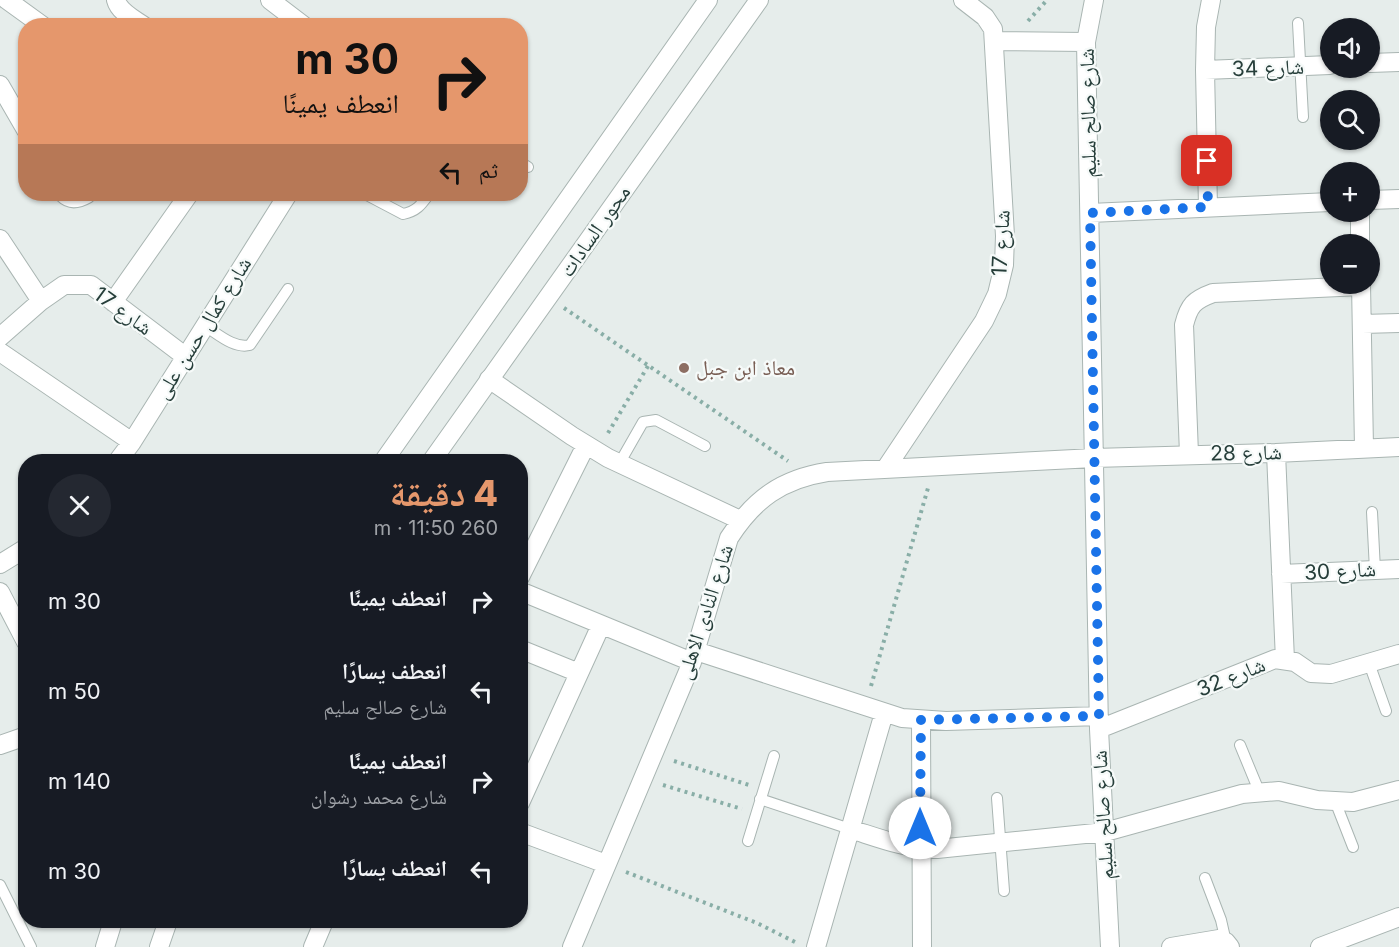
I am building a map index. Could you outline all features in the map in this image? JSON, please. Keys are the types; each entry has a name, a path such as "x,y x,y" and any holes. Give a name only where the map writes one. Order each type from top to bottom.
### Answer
{"street":[{"path":"7,0 32,18"},
{"path":"116,0 116,4 133,18"},
{"path":"270,0 294,18"},
{"name":"محور السادات","path":"388,454 708,0"},
{"name":"محور السادات","path":"437,454 759,0"},
{"name":"شارع 17","path":"886,468 969,346 997,294 1004,265 1005,236 993,29 985,17 963,0"},
{"name":"شارع صالح سليم","path":"1095,0 1086,42 1099,722 1110,947"},
{"path":"1208,207 1205,70 1206,27 1211,0"},
{"path":"994,41 1086,42"},
{"path":"1380,63 1399,62"},
{"name":"شارع 34","path":"1205,70 1320,65"},
{"path":"0,85 6,108 18,121"},
{"path":"1380,200 1399,199"},
{"path":"113,302 184,201"},
{"name":"شارع كمال حسن على","path":"123,454 284,201"},
{"path":"1090,213 1320,202"},
{"path":"0,239 41,302"},
{"name":"شارع 17","path":"0,337 64,285 91,285 186,357"},
{"path":"1189,454 1184,324 1188,309 1199,298 1213,292 1320,287"},
{"path":"1361,294 1364,448"},
{"path":"1362,324 1399,323"},
{"path":"0,352 132,442"},
{"path":"489,379 591,448 740,520"},
{"name":"شارع 28","path":"1094,458 1399,447"},
{"path":"528,562 591,448"},
{"path":"1276,453 1285,660"},
{"name":"شارع النادى الاهلى","path":"572,947 694,657 729,538 740,520 759,500 782,485 808,475 827,472 1094,458"},
{"path":"0,564 18,553"},
{"name":"شارع 30","path":"1281,574 1399,569"},
{"path":"0,592 18,627"},
{"path":"528,594 601,625 694,657 884,713 921,720 1099,722"},
{"path":"528,786 601,625"},
{"path":"528,652 579,674"},
{"name":"شارع 32","path":"1099,722 1275,659 1295,662 1311,673 1331,674 1399,654"},
{"path":"816,947 884,713"},
{"path":"921,720 922,947"},
{"path":"0,745 18,738"},
{"path":"850,829 902,846 920,849 1105,832 1259,791 1279,791 1317,800 1353,802 1399,790"},
{"path":"528,835 606,864"},
{"path":"1320,947 1399,917"},
{"path":"105,947 111,928"},
{"path":"159,947 166,928"},
{"path":"312,947 321,928"},
{"path":"1171,947 1213,939 1228,944"}],"lane":[{"path":"1298,22 1303,117"},
{"path":"378,201 403,214 413,212 424,201"},
{"path":"205,326 235,345 242,347 250,345 288,289"},
{"path":"620,464 643,422 649,420 656,420 705,446"},
{"path":"1372,512 1375,570"},
{"path":"1369,663 1386,711"},
{"path":"1240,745 1259,791"},
{"path":"748,841 774,756"},
{"path":"762,794 850,829"},
{"path":"997,798 1004,891"},
{"path":"1335,801 1353,847"},
{"path":"1205,878 1228,944"},
{"path":"0,885 18,921"},
{"path":"22,928 31,947"}],"path":[{"path":"548,298 808,475"},
{"path":"591,448 648,366"},
{"path":"865,707 934,465"},
{"path":"653,754 762,794"},
{"path":"642,779 756,813"},
{"path":"606,864 757,923 805,947"}],"place":[{"name":"معاذ ابن جبل","path":"684,368"}],"route":[{"path":"920,828 921,720 1099,716 1090,213 1208,207 1207,161"}]}
